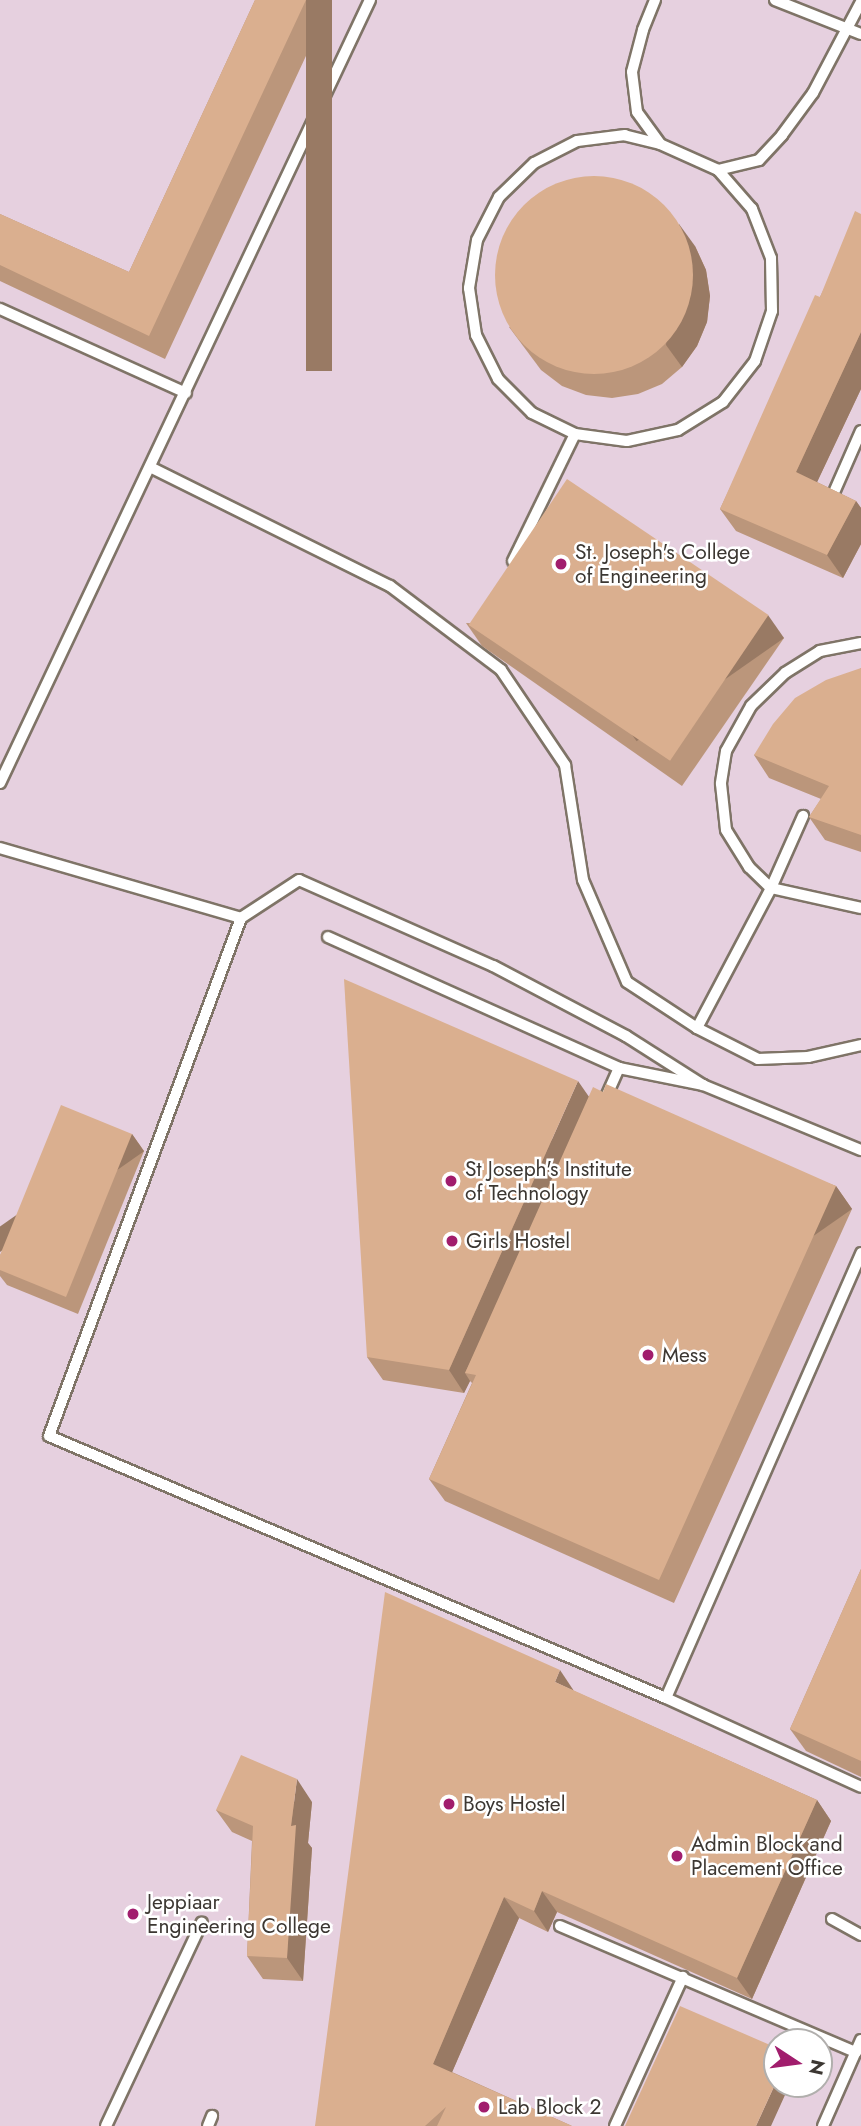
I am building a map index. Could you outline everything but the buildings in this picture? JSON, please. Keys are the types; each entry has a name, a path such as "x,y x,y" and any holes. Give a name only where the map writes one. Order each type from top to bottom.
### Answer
{"lane":[{"path":"0,783 152,468 370,0"},
{"path":"655,0 643,30 632,72 637,112 660,145"},
{"path":"775,0 861,34"},
{"path":"718,170 759,160 814,93 861,2"},
{"path":"625,135 660,145 718,170 752,209 771,258 772,311 755,361 723,402 678,430 627,441 575,434 532,413 498,379 476,335 469,288 477,240 499,197 534,163 577,141 625,135"},
{"path":"0,309 186,393"},
{"path":"832,497 861,431"},
{"path":"509,569 575,434"},
{"path":"152,468 390,586 502,670 565,765 583,880 626,982 697,1028 758,1059 808,1057 861,1045"},
{"path":"472,648 477,637"},
{"path":"861,643 820,651 785,673 751,706 726,751 720,784 726,830 750,867 771,888 861,908"},
{"path":"697,1028 771,888 803,816"},
{"path":"0,848 241,918"},
{"path":"861,1150 703,1085 626,1036 493,966 299,880 241,918 50,1436 666,1698 861,1787"},
{"path":"328,937 619,1068 703,1085"},
{"path":"602,1105 619,1068"},
{"path":"666,1698 861,1253"},
{"path":"832,1919 861,1936"},
{"path":"106,2126 202,1922"},
{"path":"560,1926 856,2052"},
{"path":"615,2126 683,1977"},
{"path":"823,2126 861,2040"}],"shaded area":[{"path":"0,0 861,0 861,2126 0,2126"}],"place":[{"name":"St. Joseph's College of Engineering","path":"561,564"},
{"name":"St Joseph's Institute of Technology","path":"451,1181"},
{"name":"Girls Hostel","path":"452,1241"},
{"name":"Mess","path":"648,1355"},
{"name":"Boys Hostel","path":"449,1804"},
{"name":"Admin Block and Placement Office","path":"677,1856"},
{"name":"Jeppiaar Engineering College","path":"133,1914"},
{"name":"Lab Block 2","path":"484,2107"}]}
